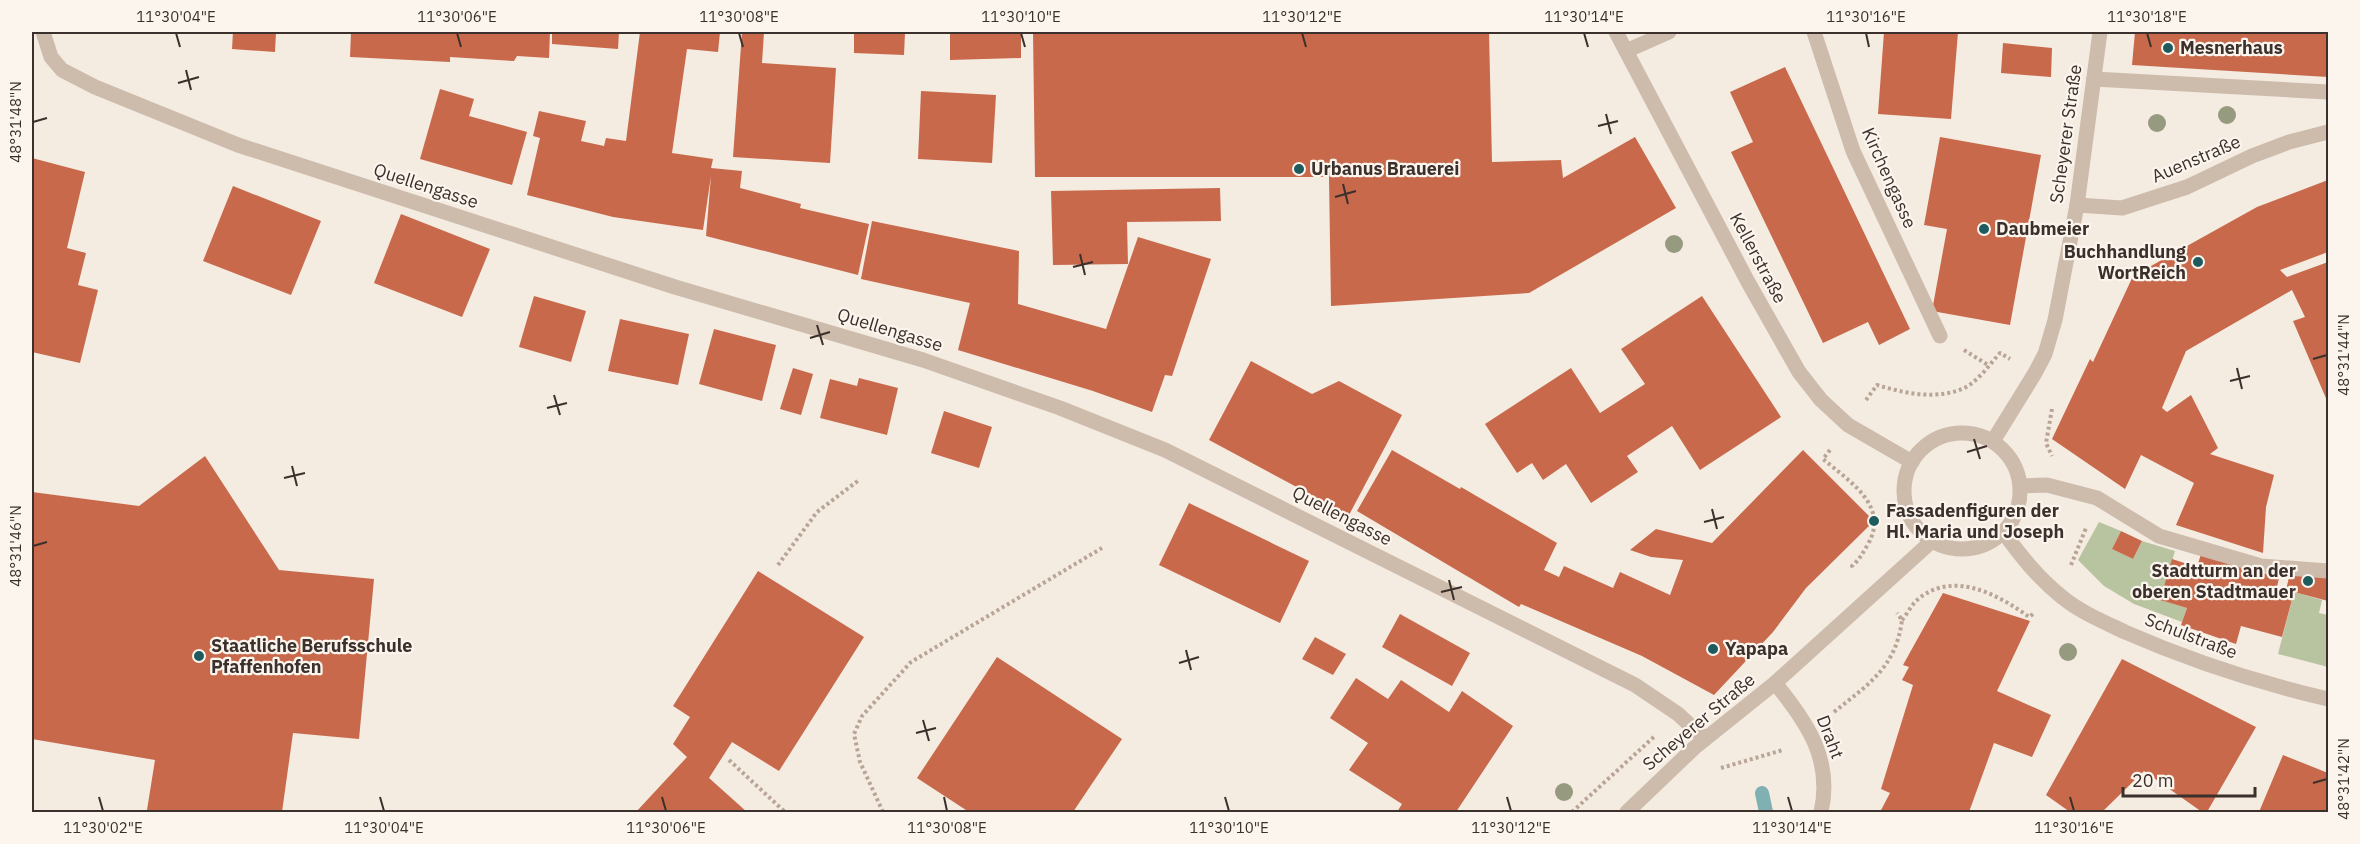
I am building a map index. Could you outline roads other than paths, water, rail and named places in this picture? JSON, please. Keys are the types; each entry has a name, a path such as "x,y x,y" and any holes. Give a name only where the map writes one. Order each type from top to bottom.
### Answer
{"street":[{"name":"Quellengasse","path":"43,32 51,57 62,70 95,87 238,145 675,287 923,360 1059,408 1165,450 1635,686 1678,714 1699,744"},
{"name":"Kellerstraße","path":"1616,32 1798,372 1821,400 1848,425 1912,462"},
{"path":"1626,51 1669,32"},
{"name":"Kirchengasse","path":"1814,32 1853,151 1940,336"},
{"name":"Scheyerer Straße","path":"1993,441 2036,373 2045,354 2055,320 2077,205 2100,32"},
{"path":"2094,79 2328,92"},
{"name":"Auenstraße","path":"2077,205 2122,208 2187,187 2252,156 2289,142 2328,132"},
{"path":"1957,433 1976,434 1993,441 2005,451 2014,465 2021,486 2017,511 2004,532 1982,546 1965,550 1947,548 1932,541 1918,529 1908,514 1904,496 1905,478 1912,462 1924,447 1939,437 1957,433"},
{"path":"2021,486 2047,485 2097,498 2159,536 2261,566 2328,571"},
{"name":"Schulstraße","path":"2004,532 2036,575 2063,598 2100,620 2161,648 2233,674 2328,699"},
{"name":"Scheyerer Straße","path":"1627,813 1699,744 1775,683 1932,541"},
{"name":"Draht","path":"1775,683 1800,714 1810,731 1821,762 1824,785 1821,813"}],"waterway":[{"path":"1762,793 1766,812"}],"place":[{"name":"Mesnerhaus","path":"2168,48"},
{"name":"Urbanus Brauerei","path":"1299,169"},
{"name":"Daubmeier","path":"1984,229"},
{"name":"Buchhandlung WortReich","path":"2198,262"},
{"name":"Fassadenfiguren der Hl. Maria und Joseph","path":"1874,521"},
{"name":"Stadtturm an der oberen Stadtmauer","path":"2308,581"},
{"name":"Yapapa","path":"1713,649"},
{"name":"Staatliche Berufsschule Pfaffenhofen","path":"199,656"}]}
